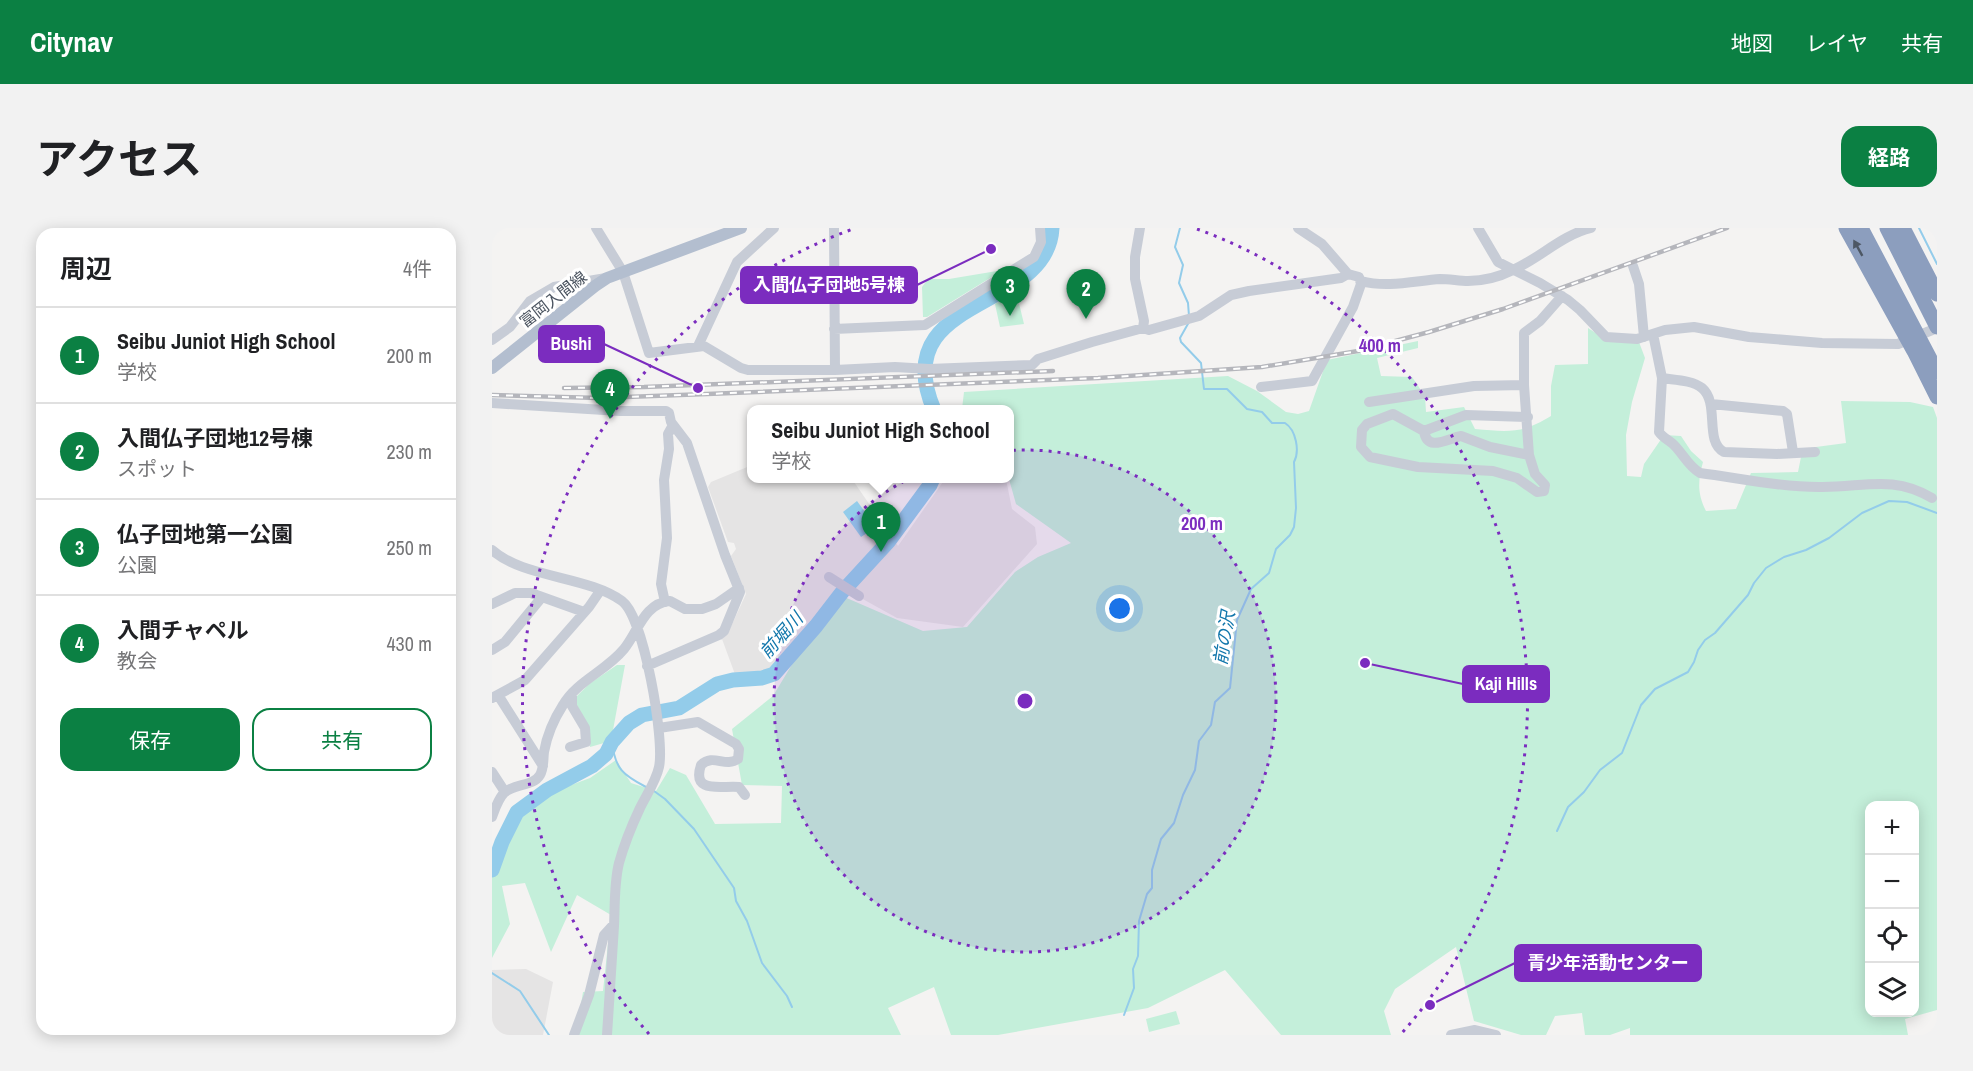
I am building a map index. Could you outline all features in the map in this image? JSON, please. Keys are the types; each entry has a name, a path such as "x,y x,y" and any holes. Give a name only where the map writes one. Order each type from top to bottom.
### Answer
{"highway":[{"path":"1846,228 1936,395"},
{"path":"1861,228 1937,372"},
{"path":"1887,228 1937,327"},
{"path":"1903,228 1937,294"}],"main road":[{"name":"富岡入間線","path":"492,368 607,278 741,228"}],"street":[{"path":"596,228 623,272 649,353 704,346 748,370 896,367 925,370 1032,364 1038,359 1081,345 1143,328 1149,330 1189,319 1231,295 1249,291 1341,278 1348,274 1354,274 1362,281 1372,284 1444,279 1467,281 1487,279 1514,270 1577,233 1591,228"},
{"path":"698,346 737,262 774,228"},
{"path":"834,228 835,370"},
{"path":"834,329 925,325 1034,257 1041,242 1040,228"},
{"path":"1140,228 1135,256 1135,279 1144,321 1143,328"},
{"path":"1298,228 1322,244 1348,274"},
{"path":"1478,228 1498,262 1562,296 1580,310 1606,337 1636,339 1682,327 1694,327 1770,339 1822,343 1898,344 1937,327"},
{"path":"1633,266 1639,284 1648,335 1662,378 1659,432 1672,444 1689,466 1700,473 1819,487 1890,483 1918,490 1932,498"},
{"path":"1008,274 1020,293"},
{"path":"492,340 510,327 530,301 554,287 607,278"},
{"path":"1261,387 1312,381 1353,307 1362,281"},
{"path":"1393,414 1367,424 1362,430 1361,447 1370,457 1418,467 1493,471 1517,478 1537,492 1544,491 1545,485 1535,474 1529,455 1524,385 1524,333 1540,321 1562,296"},
{"path":"1662,378 1691,382 1707,393 1711,404 1714,439 1719,450 1766,454 1815,452"},
{"path":"1369,402 1474,386 1524,385"},
{"path":"1388,399 1393,414 1424,431 1466,415 1527,417"},
{"path":"492,403 620,411 660,410 669,413 673,425 687,443 740,592 724,631 719,635 647,666"},
{"path":"1711,404 1783,411 1787,414 1793,452"},
{"path":"665,602 661,584 667,538 664,480 669,449 668,434 673,425"},
{"path":"1424,431 1425,438 1429,441 1442,443 1461,436 1490,447 1529,455"},
{"path":"492,550 516,564 622,600 638,627 659,726 660,761 619,864 608,1035"},
{"path":"829,577 859,596"},
{"path":"492,817 498,801 505,792 535,781 542,773 543,754 551,728 564,703 583,682 612,662 656,604 665,602 674,603 685,609 702,609 716,604 739,588"},
{"path":"543,766 495,697 525,680 600,591"},
{"path":"492,604 515,593 531,594 584,612"},
{"path":"492,650 505,642 542,597"},
{"path":"570,747 586,742 585,728 572,706 572,693"},
{"path":"659,726 698,722 736,744 739,749 738,759 727,763 710,759 701,765 699,774 702,782 707,786 712,788 739,787 745,795"},
{"path":"492,772 505,792"},
{"path":"574,1035 589,995 604,935 614,924"},
{"path":"1450,1035 1475,1030 1496,1035"}],"shaded area":[{"path":"747,467 747,483 855,483 898,546 942,483 1007,483 1012,509 1035,527 1037,544 963,627 897,618 841,587 774,671 763,675 736,677 722,639 728,633 746,594 731,556 736,549 734,543 728,542 708,487 711,482"},
{"path":"526,969 553,982 543,1035 492,1035 492,970"}],"green space":[{"path":"1003,270 927,317 923,317 922,287 928,279 949,279"},
{"path":"1016,291 1024,324 1000,327 995,304"},
{"path":"1588,328 1602,337 1639,342 1645,358 1632,402 1626,435 1627,476 1641,477 1644,464 1664,435 1681,436 1691,451 1703,462 1699,487 1706,511 1736,509 1751,473 1798,472 1801,457 1816,447 1846,443 1841,401 1910,402 1933,407 1937,418 1937,1010 1919,1015 1919,801 1865,801 1865,1017 1912,1017 1905,1019 1908,1035 1630,1035 1630,1028 1610,1035 1585,1035 1582,1013 1555,1016 1546,1035 1521,1035 1474,1021 1456,947 1395,989 1384,1011 1391,1035 1281,1035 1225,970 1148,1008 998,1035 951,1035 934,987 888,1008 901,1035 576,1035 583,992 603,991 611,915 577,895 551,952 525,883 502,886 510,924 492,958 492,856 498,840 539,797 590,778 616,760 631,783 656,791 670,768 686,775 715,824 781,823 782,786 742,785 732,729 773,696 835,593 923,631 967,627 1015,572 1038,557 1071,543 1016,504 1010,483 1014,483 1014,405 962,405 964,392 1228,376 1257,391 1286,412 1298,414 1309,411 1327,360 1418,341 1418,348 1377,358 1381,376 1412,377 1425,396 1426,412 1464,407 1475,429 1506,431 1523,429 1541,422 1551,416 1551,386 1555,365 1588,364"},
{"path":"617,665 625,665 611,741 590,747 586,724 574,699 589,684"},
{"path":"1176,1011 1180,1024 1149,1032 1146,1019"}],"water":[{"path":"857,501 876,527 861,537 843,512"}],"waterway":[{"name":"前堀川","path":"933,405 925,372 931,345 949,324 1025,276 1044,255 1052,228"},
{"name":"前の沢","path":"1180,228 1175,247 1183,265 1179,283 1188,303 1189,316"},
{"path":"1919,228 1937,264"},
{"name":"前の沢","path":"1124,1015 1134,988 1133,969 1138,956 1139,921 1147,894 1152,888 1152,870 1161,839 1174,823 1183,795 1195,770 1199,741 1211,725 1215,702 1230,688 1237,620 1251,589 1269,573 1276,549 1290,535 1294,527 1296,508 1294,462 1297,447 1292,430 1285,423 1272,423 1262,412 1247,409 1227,389 1204,389 1201,363 1181,342 1180,338 1189,322"},
{"name":"前堀川","path":"492,870 502,842 517,812 547,790 592,766 606,754 612,742 629,723 642,715 679,708 717,684 733,680 762,678 774,674 843,591 888,542 931,483"},
{"path":"1557,831 1568,807 1584,792 1600,770 1622,753 1641,705 1655,689 1688,672 1705,640 1715,633 1748,595 1766,568 1784,557 1806,550 1829,538 1862,513 1889,501 1907,502 1937,513"},
{"path":"612,742 618,765 631,779 646,787"},
{"path":"654,791 694,829 734,888 736,901 747,921 762,963 787,996 792,1007"},
{"path":"492,973 520,991 549,1035"}],"railway":[{"path":"492,395 599,398 1098,378 1262,367 1358,351 1429,332 1503,309 1727,228"},
{"path":"564,388 1053,371"}],"place":[{"name":"入間仏子団地5号棟","path":"991,249"},
{"name":"仏子団地第一公園","path":"1010,316"},
{"name":"入間仏子団地12号棟","path":"1086,319"},
{"name":"Bushi","path":"698,388"},
{"name":"入間チャペル","path":"610,419"},
{"name":"Seibu Juniot High School","path":"881,552"},
{"name":"Kaji Hills","path":"1365,663"},
{"name":"青少年活動センター","path":"1430,1005"}]}
